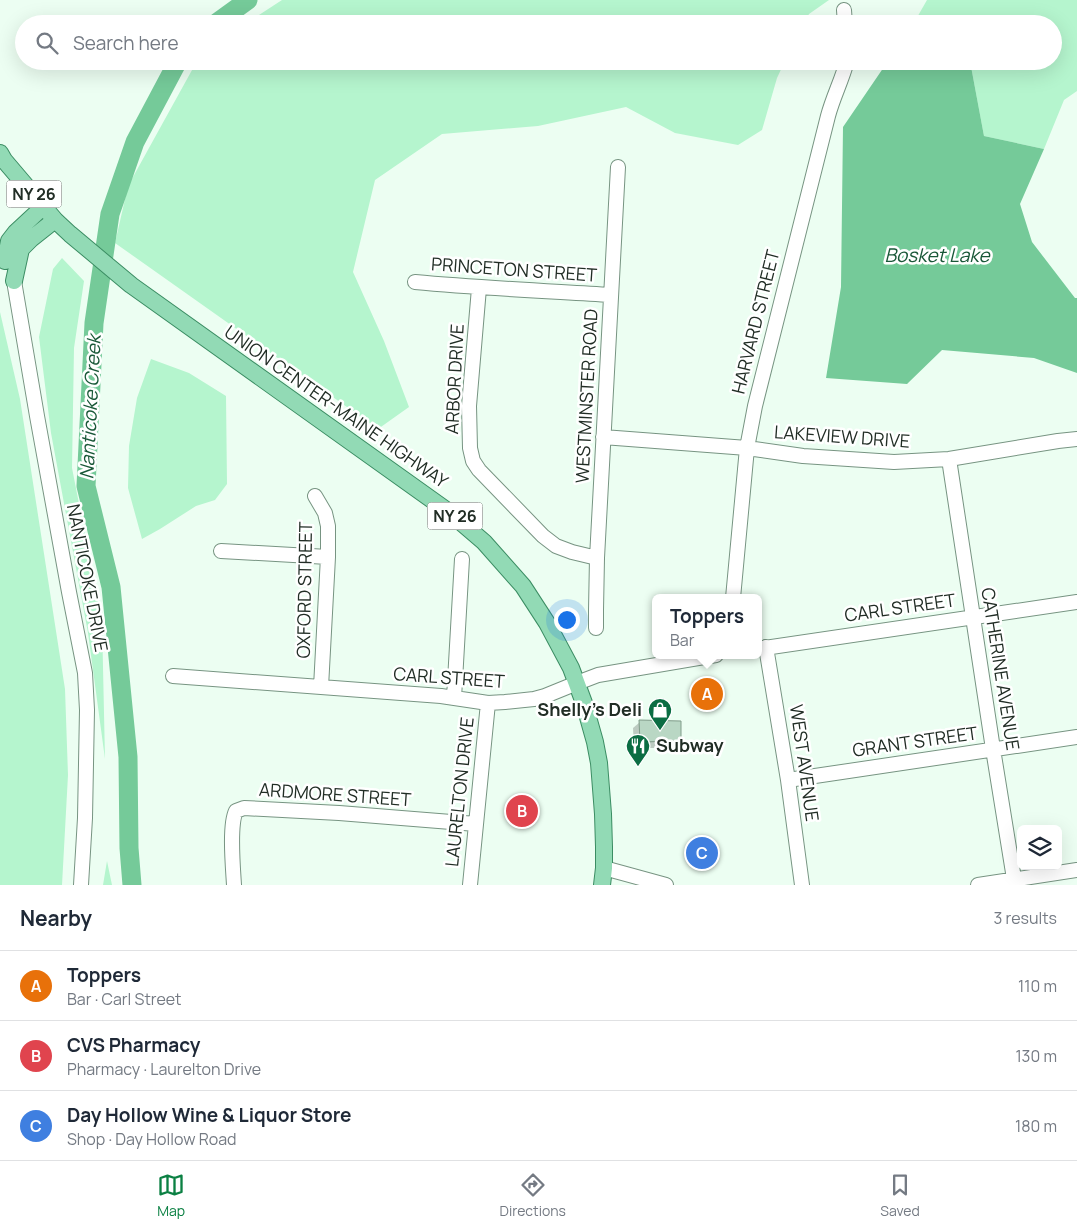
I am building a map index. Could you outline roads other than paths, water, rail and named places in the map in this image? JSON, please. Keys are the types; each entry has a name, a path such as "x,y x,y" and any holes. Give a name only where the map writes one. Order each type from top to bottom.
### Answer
{"main road":[{"name":"UNION CENTER-MAINE HIGHWAY","path":"0,153 55,220 131,285 449,512 478,536 523,586 547,623 571,668 590,726 599,763 603,814 604,868 602,885"},
{"path":"5,261 9,241 44,206"},
{"path":"14,281 22,249 31,239 55,220"},
{"path":"0,233 5,261 14,281"}],"street":[{"name":"HARVARD STREET","path":"733,594 747,448 755,406 828,116 845,70"},
{"name":"WESTMINSTER ROAD","path":"596,628 597,558 618,167"},
{"name":"NANTICOKE DRIVE","path":"14,281 85,673 87,729 81,885"},
{"name":"PRINCETON STREET","path":"414,282 480,288 611,295"},
{"name":"ARBOR DRIVE","path":"480,288 469,406 470,448 474,461 480,470 549,541 572,552 597,558"},
{"name":"LAKEVIEW DRIVE","path":"603,436 747,448 803,456 894,462 949,459 1058,441 1077,440"},
{"name":"CATHERINE AVENUE","path":"949,459 1014,882"},
{"name":"OXFORD STREET","path":"315,496 325,512 328,526 321,687"},
{"path":"221,551 328,557"},
{"path":"454,698 462,558"},
{"name":"CARL STREET","path":"762,648 1077,602"},
{"name":"WEST AVENUE","path":"762,648 788,780 802,885"},
{"name":"CARL STREET","path":"173,676 505,702 545,696 598,676 694,659"},
{"name":"LAURELTON DRIVE","path":"470,885 488,702"},
{"name":"GRANT STREET","path":"788,780 1077,737"},
{"name":"ARDMORE STREET","path":"234,885 232,826 236,811 244,808 339,813 476,824"},
{"path":"604,868 666,885"},
{"path":"978,885 1014,882 1077,870"}],"water":[{"name":"Bosket Lake","path":"882,70 972,70 984,136 1044,149 1020,204 1032,242 1075,298 1077,298 1077,373 1034,358 942,350 907,384 826,378 841,287 843,127"}],"waterway":[{"name":"Nanticoke Creek","path":"227,15 248,0"},
{"name":"Nanticoke Creek","path":"132,885 129,848 128,757 111,587 86,486 94,323 110,214 135,142 173,70"}],"place":[{"name":"Toppers","path":"707,694"},
{"name":"Shelly's Deli","path":"660,731"},
{"name":"Subway","path":"638,767"},
{"name":"CVS Pharmacy","path":"522,811"},
{"name":"Day Hollow Wine & Liquor Store","path":"702,853"}]}
